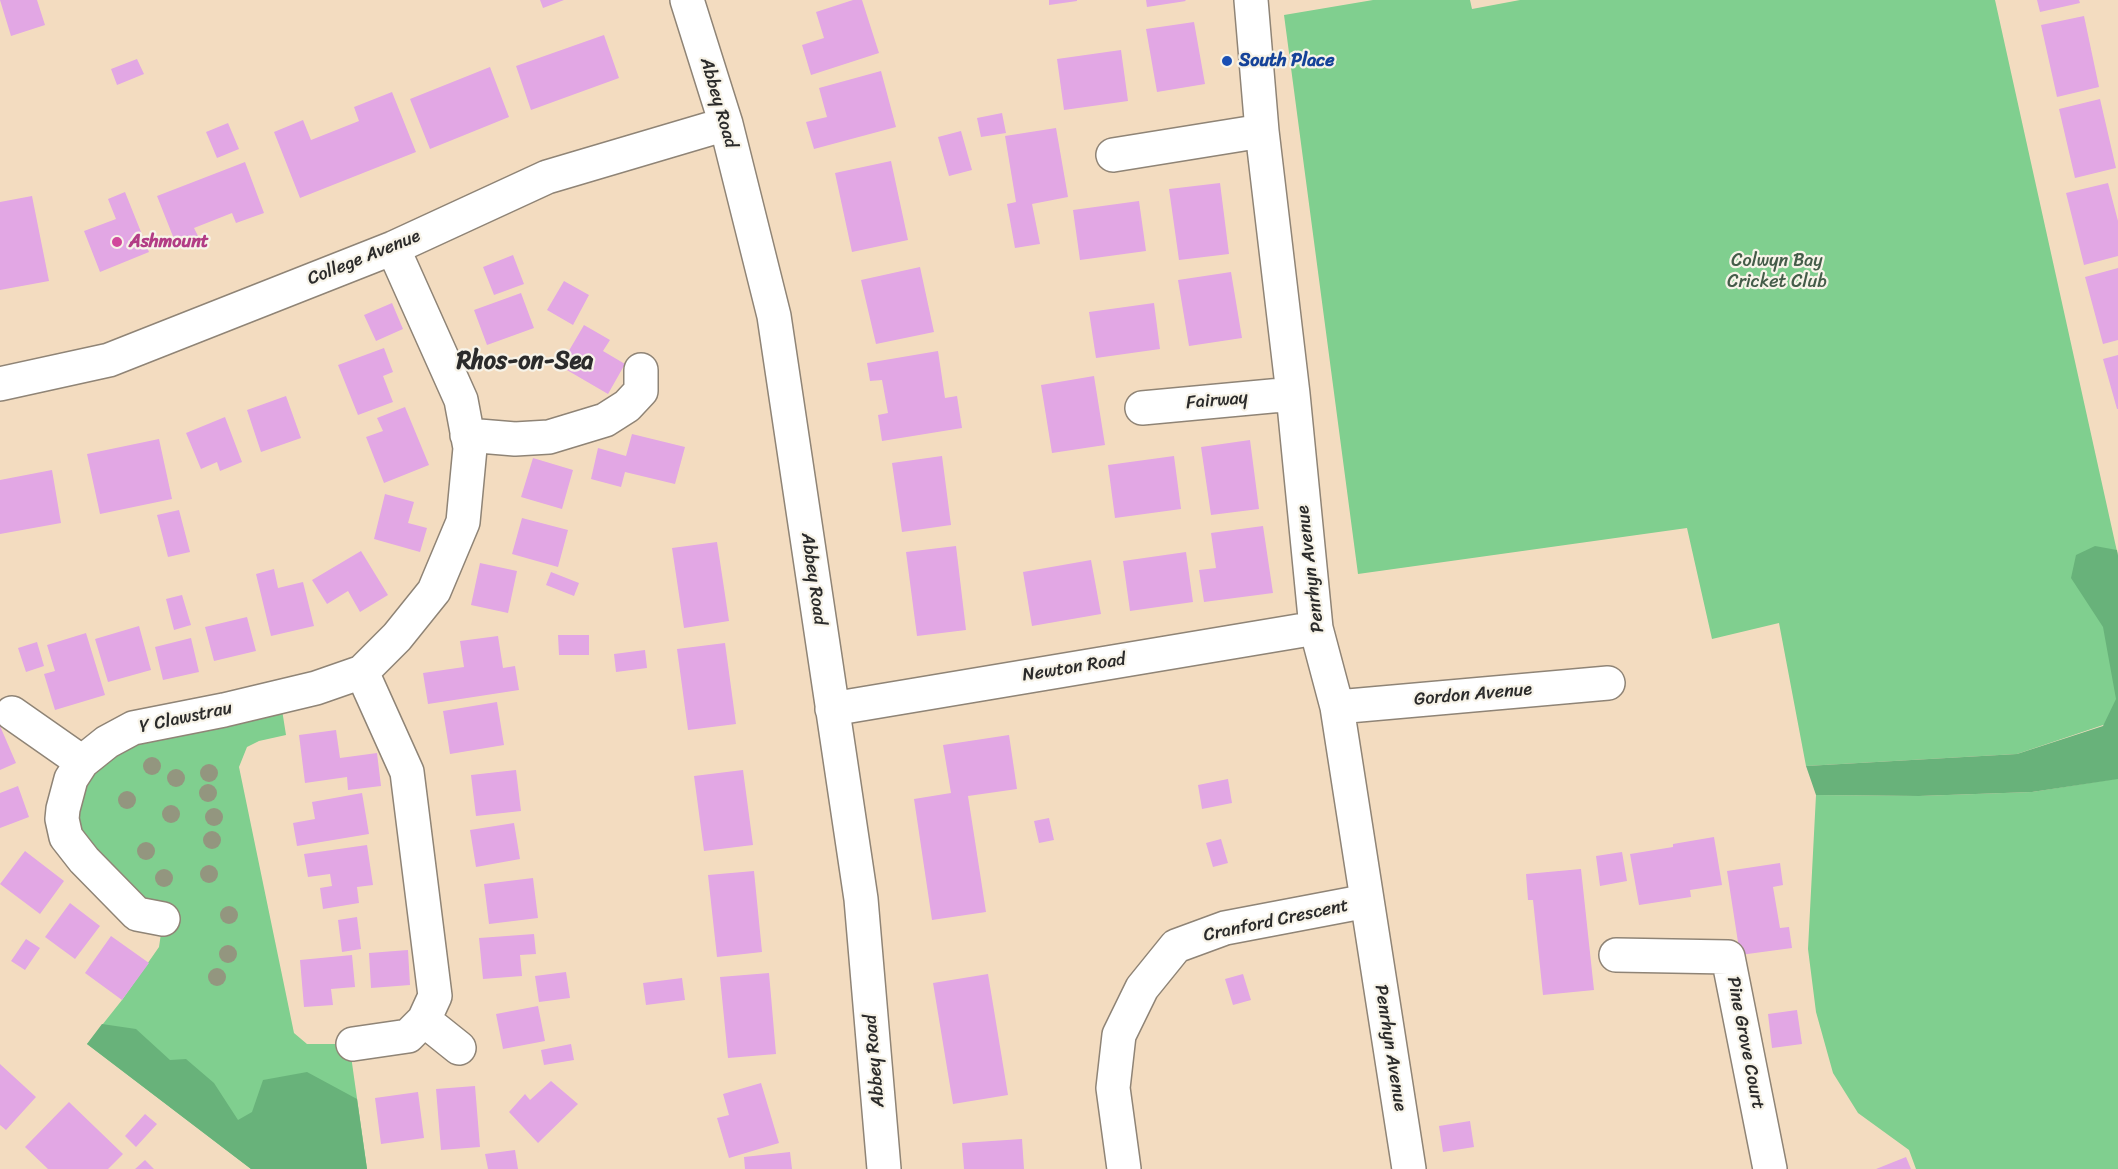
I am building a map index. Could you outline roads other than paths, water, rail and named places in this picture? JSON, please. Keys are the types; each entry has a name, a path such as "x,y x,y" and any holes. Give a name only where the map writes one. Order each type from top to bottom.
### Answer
{"street":[{"name":"Abbey Road","path":"687,0 726,124 774,316 861,899 884,1169"},
{"name":"Penrhyn Avenue","path":"1251,0 1262,131 1293,394 1316,628 1337,707 1409,1169"},
{"name":"College Avenue","path":"0,384 109,360 393,248 547,177 726,124"},
{"path":"1113,155 1262,131"},
{"name":"Y Clawstrau","path":"163,919 137,914 84,860 66,837 62,819 63,809 71,779 82,762 107,742 134,728 316,688 362,672 397,637 434,591 463,522 470,448 461,400 393,248"},
{"path":"467,435 515,439 549,437 605,420 627,406 641,391 640,370"},
{"name":"Fairway","path":"1142,408 1293,394"},
{"name":"Newton Road","path":"832,709 1316,628"},
{"path":"353,1044 408,1036 424,1020 435,996 407,772 362,672"},
{"name":"Gordon Avenue","path":"1337,707 1608,683"},
{"path":"12,713 82,762"},
{"name":"Cranford Crescent","path":"1124,1169 1113,1088 1119,1035 1142,988 1176,946 1225,928 1367,901"},
{"name":"Pine Grove Court","path":"1616,955 1728,957 1770,1169"},
{"path":"424,1020 459,1048"}],"place":[{"name":"South Place","path":"1227,61"},
{"name":"Ashmount","path":"117,242"}],"district":[{"name":"Rhos-on-Sea","path":"525,362"}],"park label":[{"name":"Colwyn Bay Cricket Club","path":"1777,271"}]}
